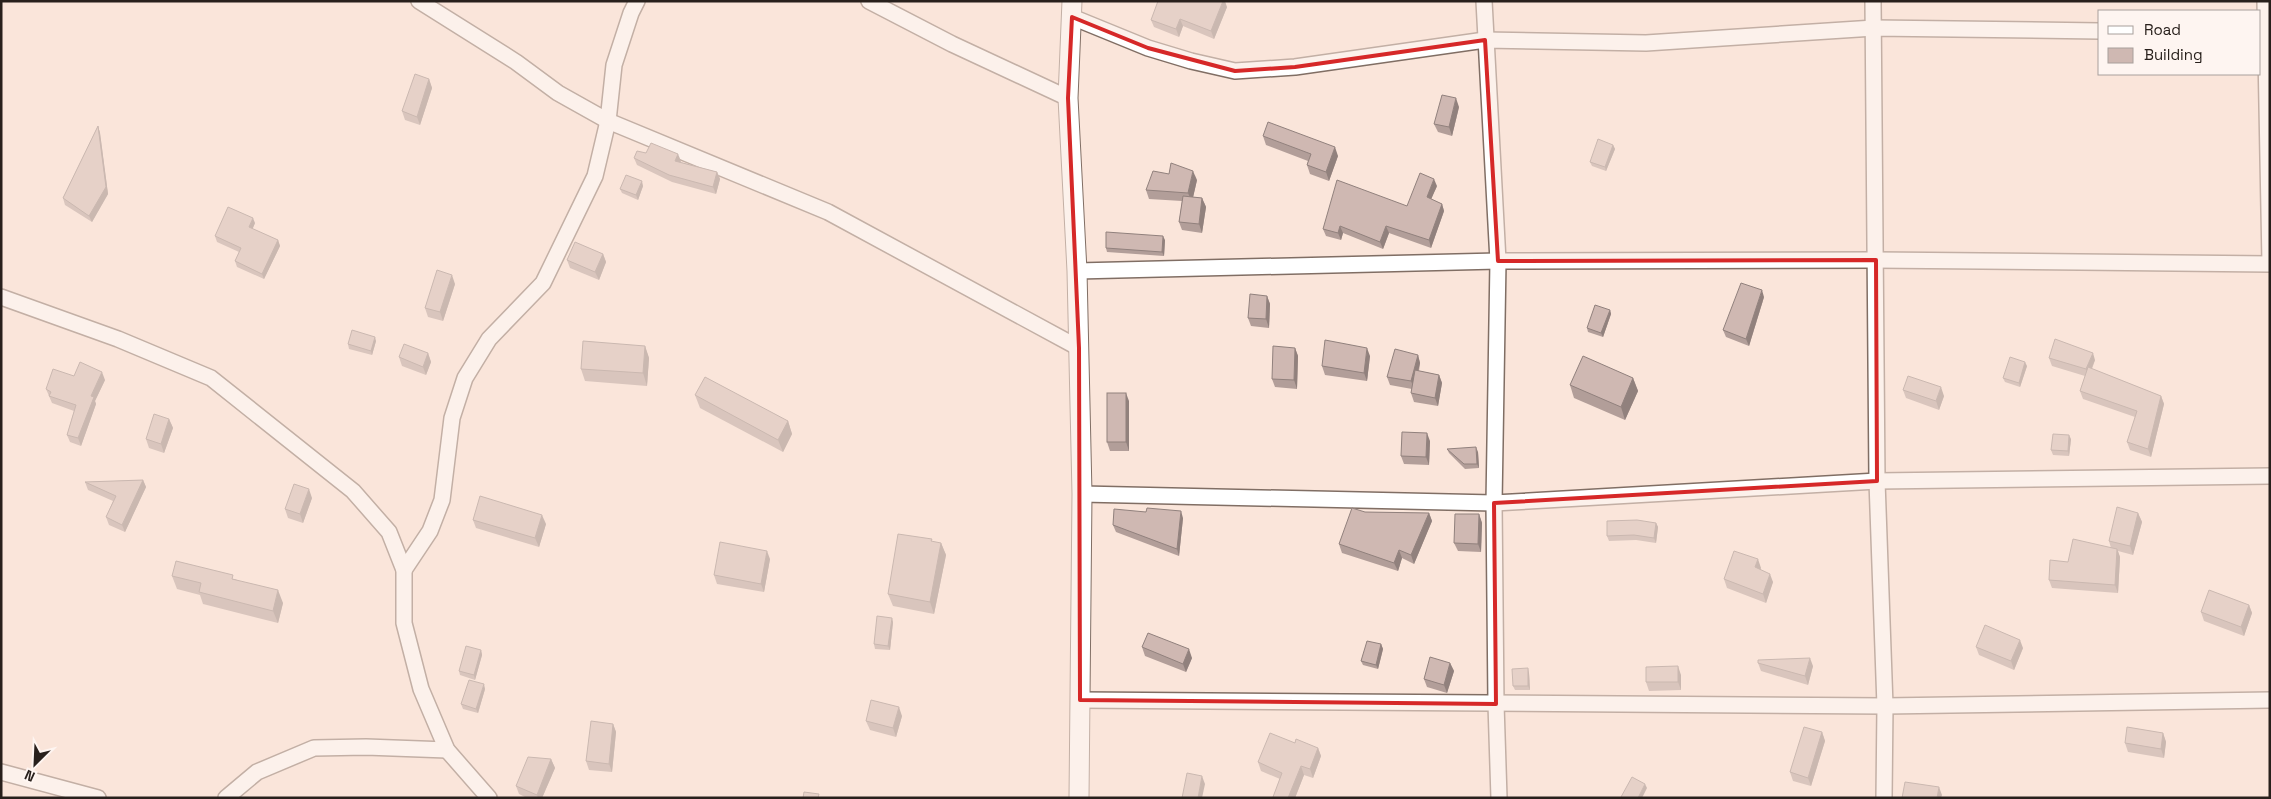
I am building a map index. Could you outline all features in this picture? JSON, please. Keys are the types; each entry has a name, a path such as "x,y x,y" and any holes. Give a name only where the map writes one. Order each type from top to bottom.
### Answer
{"street":[{"path":"419,1 516,62 558,93 608,121 828,212 1079,348"},
{"path":"404,570 430,531 442,500 452,418 465,378 489,339 543,284 595,176 608,121 614,65 631,13 637,1"},
{"path":"869,1 952,44 1068,98"},
{"path":"1484,1 1498,261 1494,503 1499,798"},
{"path":"1873,1 1877,481 1885,706 1884,798"},
{"path":"1077,271 1498,261 1876,260 2270,263 2265,1"},
{"path":"1079,798 1082,494 1077,271 1068,98 1072,9 1148,48 1191,61 1235,71 1295,67 1485,40 1646,43 1874,28 2098,30"},
{"path":"1,297 118,339 210,378 353,491 389,532 404,570 404,623 421,689 446,750 489,798"},
{"path":"1082,494 1494,503 1877,481 2270,476"},
{"path":"1080,700 1885,706 2270,700"},
{"path":"226,798 257,772 314,748 446,750"},
{"path":"1,772 98,798"}],"highlighted area":[{"path":"1072,17 1148,48 1235,71 1295,67 1485,40 1498,261 1876,260 1877,481 1494,503 1496,704 1080,700 1079,348 1068,98"}],"building":[{"path":"1158,1 1223,1 1211,31 1180,19 1176,29 1151,20"},
{"path":"415,74 429,79 417,117 402,111"},
{"path":"1442,95 1456,98 1449,127 1434,124"},
{"path":"1268,122 1335,147 1326,172 1307,165 1311,154 1263,136"},
{"path":"98,126 106,187 89,216 63,198"},
{"path":"1598,139 1613,145 1605,167 1590,162"},
{"path":"651,143 678,154 675,161 717,172 713,187 669,175 634,158 637,151 646,153"},
{"path":"1171,163 1193,171 1188,193 1146,190 1153,171 1169,174"},
{"path":"1420,173 1434,179 1427,197 1442,204 1429,240 1386,226 1380,242 1340,226 1338,233 1323,229 1337,180 1407,206"},
{"path":"626,175 642,181 636,195 620,189"},
{"path":"1183,196 1202,198 1199,224 1179,222"},
{"path":"228,207 253,218 249,227 278,240 262,274 235,261 241,248 215,236"},
{"path":"1106,232 1163,236 1162,252 1106,248"},
{"path":"575,242 603,254 595,272 567,260"},
{"path":"437,270 452,275 440,312 425,308"},
{"path":"1741,283 1762,290 1746,339 1723,330"},
{"path":"1250,294 1267,296 1266,319 1248,318"},
{"path":"1595,305 1610,310 1601,333 1587,328"},
{"path":"352,330 375,337 371,351 348,344"},
{"path":"2055,339 2093,353 2086,369 2049,358"},
{"path":"1325,340 1367,348 1364,373 1322,366"},
{"path":"583,341 645,346 643,373 581,369"},
{"path":"404,344 428,353 423,367 399,357"},
{"path":"1273,346 1295,348 1294,380 1272,379"},
{"path":"1395,349 1418,355 1411,381 1387,377"},
{"path":"1583,356 1633,378 1621,407 1570,385"},
{"path":"2010,357 2025,362 2019,383 2003,378"},
{"path":"80,362 102,372 91,396 94,397 78,438 67,435 76,405 49,396 51,392 46,389 53,369 74,376"},
{"path":"2088,367 2161,396 2148,449 2127,442 2137,411 2080,391"},
{"path":"1415,370 1439,375 1435,398 1411,393"},
{"path":"1908,376 1941,387 1936,401 1903,390"},
{"path":"705,377 788,421 778,440 695,395"},
{"path":"1107,393 1126,393 1126,442 1107,442"},
{"path":"154,414 169,419 161,444 146,439"},
{"path":"1402,432 1427,433 1426,457 1401,456"},
{"path":"2053,434 2069,435 2068,451 2051,450"},
{"path":"1476,447 1477,464 1464,464 1447,449"},
{"path":"143,480 122,525 106,517 116,496 85,482"},
{"path":"294,484 309,489 300,514 285,509"},
{"path":"480,496 542,515 535,538 473,520"},
{"path":"2117,507 2138,513 2130,546 2109,541"},
{"path":"1147,508 1181,511 1177,549 1113,525 1114,509 1146,512"},
{"path":"1352,508 1365,512 1429,513 1411,555 1399,550 1394,563 1339,544"},
{"path":"1455,514 1479,514 1478,544 1454,543"},
{"path":"1637,520 1656,523 1654,538 1634,535 1607,536 1607,521"},
{"path":"898,534 932,539 931,541 941,543 930,602 888,594"},
{"path":"2073,539 2117,549 2115,585 2049,580 2050,560 2068,562"},
{"path":"720,542 767,551 761,584 714,575"},
{"path":"1734,551 1758,559 1755,567 1770,574 1763,594 1724,579"},
{"path":"176,561 233,575 232,579 278,590 273,611 199,592 201,583 172,576"},
{"path":"2209,590 2249,605 2241,627 2201,612"},
{"path":"877,616 892,618 888,646 874,644"},
{"path":"1985,625 2020,640 2011,661 1976,647"},
{"path":"1148,633 1189,649 1183,664 1142,647"},
{"path":"1367,641 1381,644 1376,665 1361,661"},
{"path":"466,646 481,650 474,675 459,671"},
{"path":"1430,657 1450,663 1444,685 1424,679"},
{"path":"1810,658 1805,676 1758,663 1758,660"},
{"path":"1678,666 1678,682 1646,682 1646,667"},
{"path":"1528,668 1528,686 1513,686 1512,669"},
{"path":"469,680 484,684 476,709 461,704"},
{"path":"871,700 899,707 893,728 866,721"},
{"path":"591,721 613,724 609,764 586,761"},
{"path":"1804,727 1822,732 1808,778 1790,772"},
{"path":"2127,727 2163,733 2161,749 2125,743"},
{"path":"1270,733 1295,743 1296,739 1318,748 1310,769 1301,766 1288,798 1273,797 1282,773 1258,762"},
{"path":"528,757 551,759 537,795 516,786"},
{"path":"1187,773 1202,776 1198,798 1182,798"},
{"path":"1632,777 1645,784 1638,798 1622,798 1621,797"},
{"path":"1905,782 1939,787 1937,798 1902,798"},
{"path":"804,792 819,794 818,798 803,798"}]}
